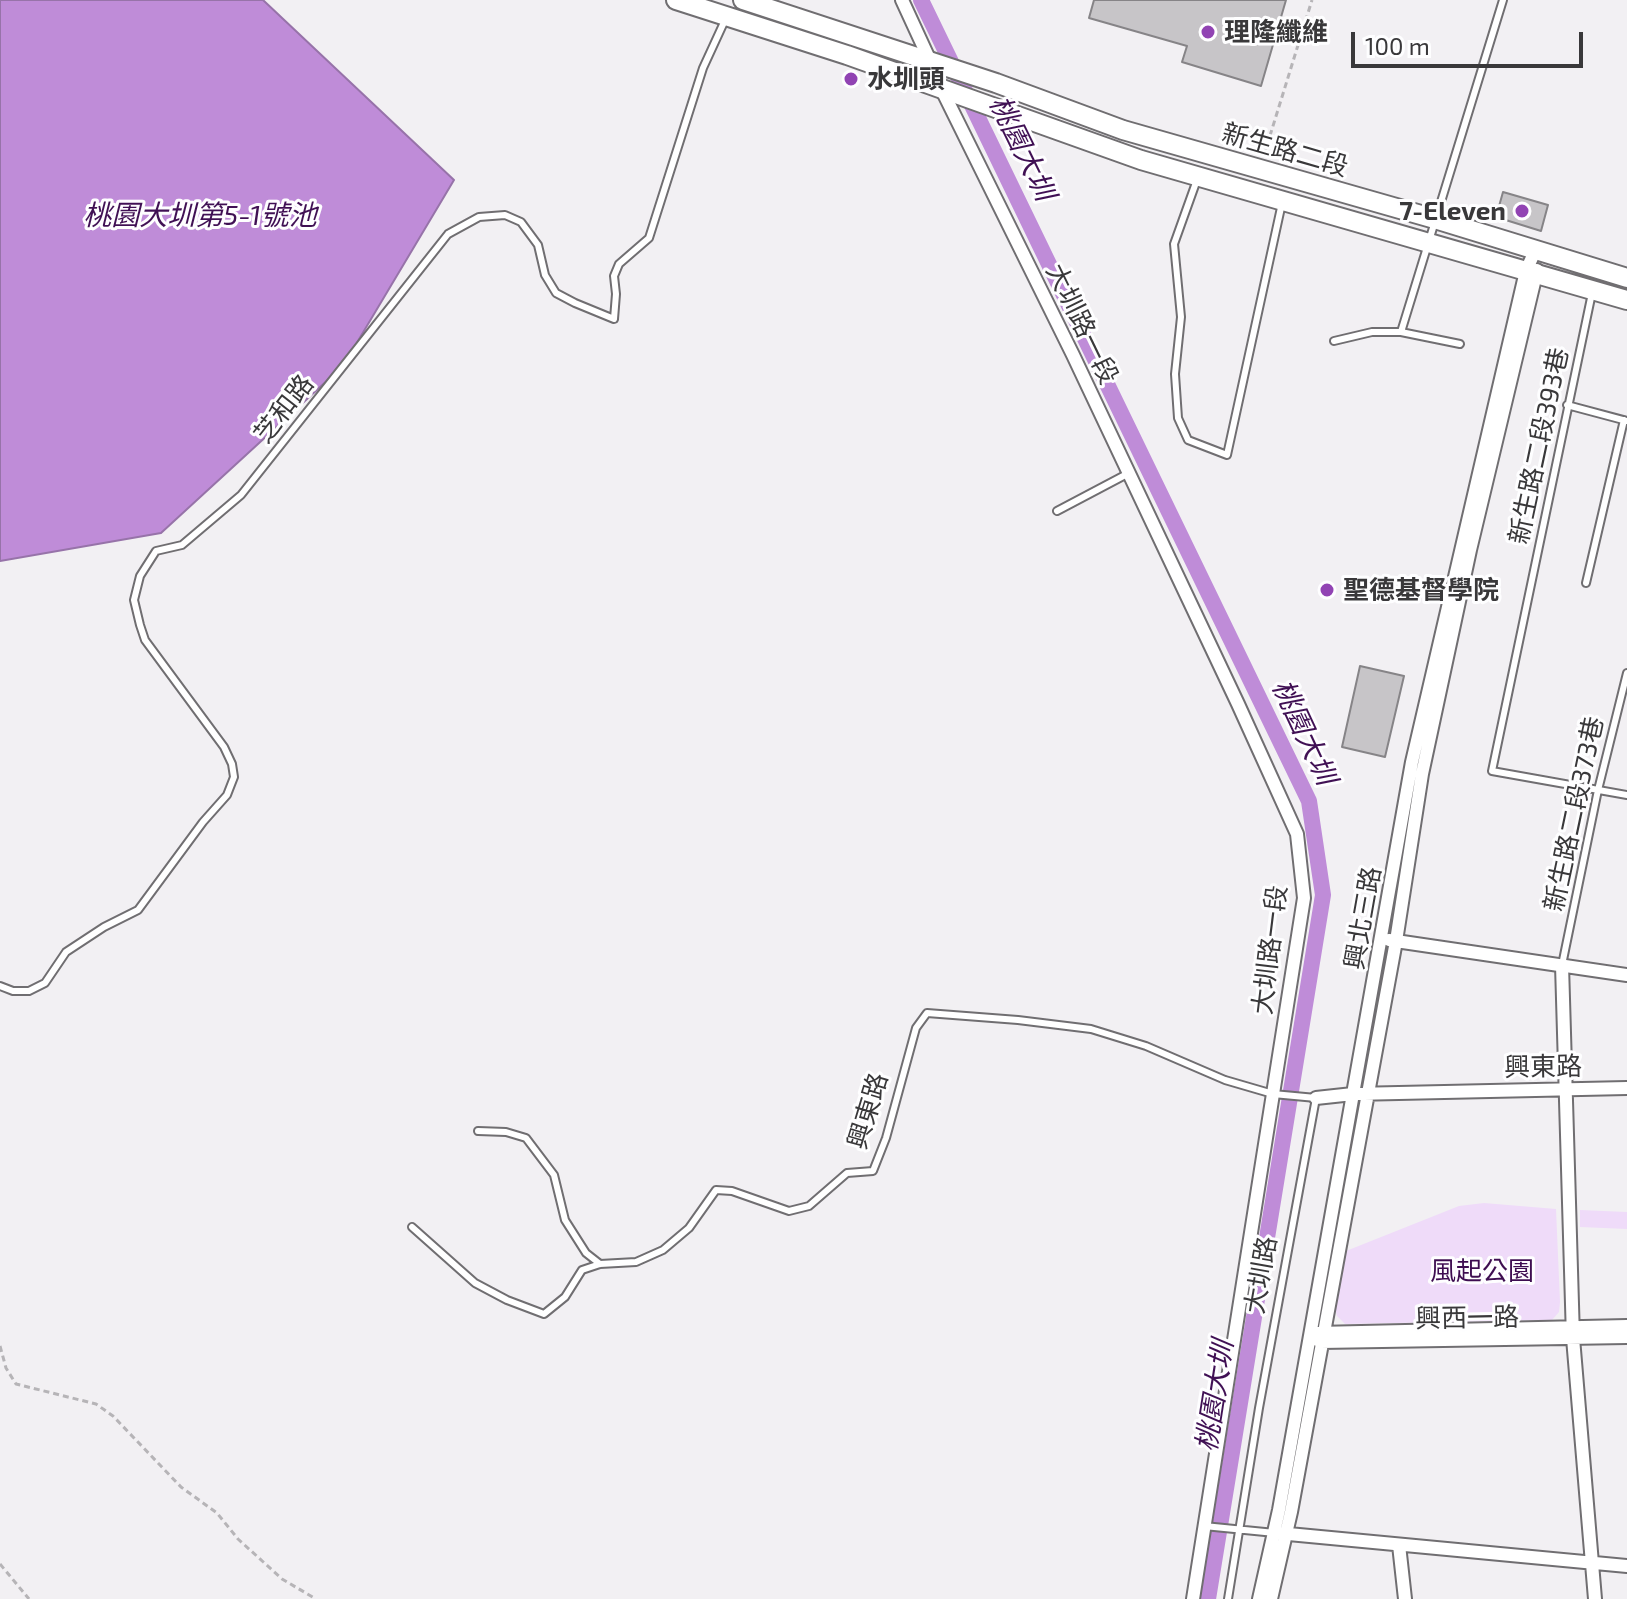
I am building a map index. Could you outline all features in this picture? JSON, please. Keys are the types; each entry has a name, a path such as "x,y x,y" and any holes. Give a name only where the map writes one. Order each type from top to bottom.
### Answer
{"main road":[{"name":"新生路二段","path":"676,0 847,55 943,92 1141,160 1627,300"},
{"name":"新生路二段","path":"743,0 996,83 1123,130 1435,219 1627,278"}],"street":[{"path":"902,0 931,63"},
{"name":"大圳路一段","path":"943,92 1129,473 1297,834 1304,898 1193,1599"},
{"name":"興北三路","path":"1318,1336 1389,940 1412,762 1535,251"},
{"path":"1389,940 1627,975"},
{"path":"1562,965 1573,1332 1595,1599"},
{"name":"興東路","path":"1311,1098 1359,1094 1627,1088"},
{"path":"1573,1332 1627,1326"},
{"name":"興西一路","path":"1318,1336 1573,1332 1627,1337"},
{"path":"1271,1599 1318,1336"},
{"path":"1281,1534 1627,1566"},
{"path":"1259,1599 1281,1534"},
{"path":"1399,1545 1405,1599"}],"lane":[{"path":"1401,332 1503,0"},
{"name":"芝和路","path":"0,986 13,991 29,991 45,983 66,952 104,927 138,910 203,822 227,795 234,777 224,747 145,640 134,600 140,576 156,551 182,545 241,495 448,234 479,217 505,215 521,222 538,245 545,275 556,293 614,319 614,276 619,264 649,238 703,68 727,16"},
{"path":"1199,176 1174,244 1181,317 1175,374 1178,418 1188,440 1227,455 1283,200"},
{"name":"新生路二段393巷","path":"1598,270 1492,771 1598,790"},
{"path":"1334,341 1372,332 1401,332 1460,344"},
{"path":"1567,405 1625,420 1586,583"},
{"path":"1057,511 1129,473"},
{"name":"新生路二段373巷","path":"1562,965 1598,790 1627,673"},
{"path":"1598,790 1627,795"},
{"name":"興東路","path":"600,1264 636,1262 663,1250 689,1228 716,1190 732,1191 789,1211 809,1206 847,1173 873,1171 886,1138 916,1028 927,1013 1091,1029 1146,1046 1225,1080 1273,1093"},
{"path":"1273,1093 1311,1098"},
{"name":"大圳路","path":"1228,1599 1311,1098"},
{"path":"478,1131 506,1132 526,1138 554,1175 565,1220 586,1253 600,1264"},
{"path":"412,1227 475,1283 544,1314 565,1297 582,1270 600,1264"},
{"path":"1204,1526 1281,1534"}],"path":[{"path":"1259,170 1312,0"},
{"path":"0,1346 6,1368 16,1384 96,1404 113,1416 181,1487 217,1513 238,1539 282,1579 316,1599"},
{"path":"0,1564 29,1599"}],"green space":[{"name":"風起公園","path":"1484,1203 1556,1209 1560,1302 1559,1312 1552,1320 1345,1324 1337,1316 1335,1307 1346,1251 1459,1206"},
{"path":"1580,1210 1627,1212 1627,1229 1580,1227"}],"water":[{"name":"桃園大圳第5-1號池","path":"0,0 263,0 454,180 343,366 161,533 0,561"}],"building":[{"name":"理隆纖維","path":"1094,0 1286,0 1261,86 1182,62 1187,46 1089,18"},
{"name":"7-Eleven","path":"1503,192 1548,205 1541,231 1496,217"},
{"path":"1360,666 1404,676 1385,757 1342,747"}],"waterway":[{"name":"桃園大圳","path":"921,0 1309,801 1323,895 1208,1599"}],"place":[{"name":"理隆纖維","path":"1208,32"},
{"name":"水圳頭","path":"851,79"},
{"name":"7-Eleven","path":"1522,211"},
{"name":"聖德基督學院","path":"1327,590"}]}
